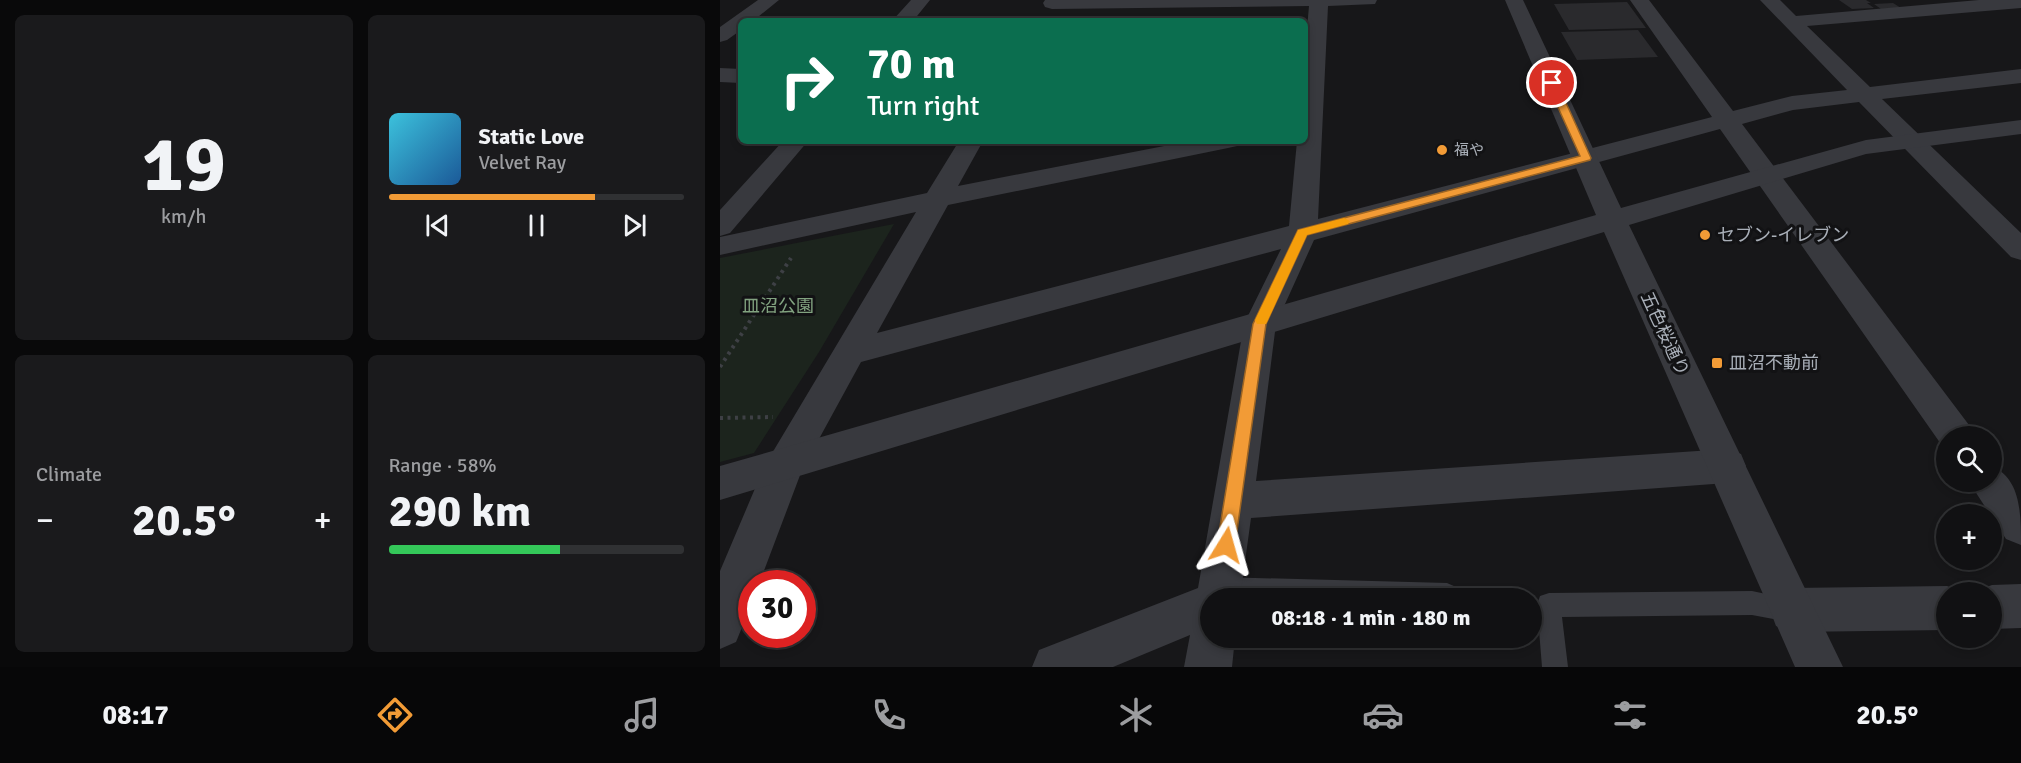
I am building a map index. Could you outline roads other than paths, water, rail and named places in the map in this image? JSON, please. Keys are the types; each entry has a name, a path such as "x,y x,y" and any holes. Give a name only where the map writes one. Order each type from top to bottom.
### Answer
{"street":[{"path":"743,18 770,0"},
{"path":"905,18 921,0"},
{"path":"1308,91 1309,57 1319,0"},
{"path":"1043,18 1052,1 1368,0"},
{"name":"五色桜通り","path":"1514,0 1613,221 1819,667"},
{"path":"1639,0 1949,426"},
{"path":"1769,0 2021,250"},
{"path":"1182,18 1188,1"},
{"path":"1791,22 2021,2"},
{"path":"722,32 738,21"},
{"path":"720,75 738,76"},
{"path":"848,353 1792,103 2021,76"},
{"path":"720,483 1866,147 2021,127"},
{"path":"720,227 793,144"},
{"path":"720,626 784,465 969,144"},
{"path":"720,246 937,200 1140,151 1202,144"},
{"path":"1218,588 1260,324 1303,232 1306,144"},
{"path":"1988,217 2021,217"},
{"path":"1232,501 1727,466"},
{"path":"1996,492 2021,526"},
{"path":"1056,667 1200,605"},
{"path":"2002,607 2021,606"},
{"path":"1792,610 1936,608"},
{"path":"1208,667 1211,648"}],"lane":[{"path":"1555,667 1549,605 1752,603 1792,610"}],"place":[{"name":"福や","path":"1442,150"},
{"name":"セブン-イレブン","path":"1705,235"},
{"name":"皿沼不動前","path":"1717,363"}],"park label":[{"name":"皿沼公園","path":"778,306"}]}
